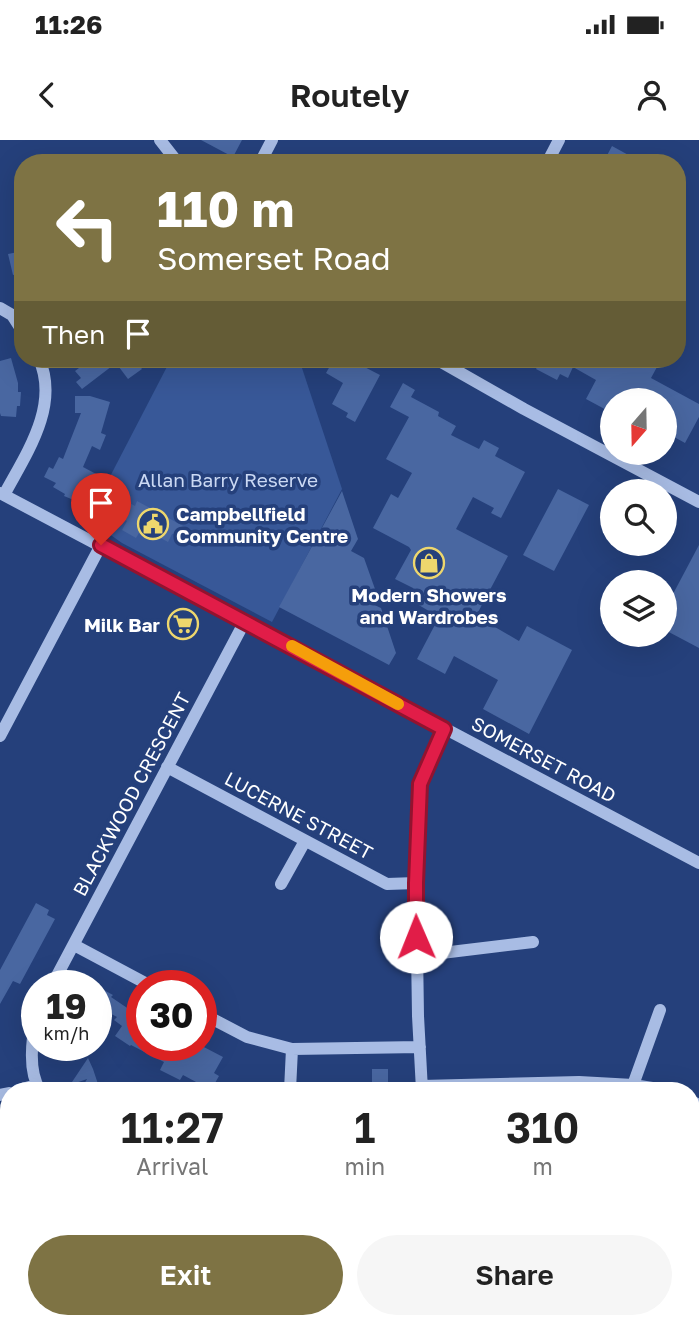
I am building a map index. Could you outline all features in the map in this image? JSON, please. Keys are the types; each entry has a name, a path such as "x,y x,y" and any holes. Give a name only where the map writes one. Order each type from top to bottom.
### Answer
{"street":[{"path":"160,140 171,154"},
{"path":"0,308 14,318"},
{"path":"2,494 34,436 43,412 47,382 42,368"},
{"path":"453,368 524,410 699,502"},
{"name":"SOMERSET ROAD","path":"2,494 699,863"},
{"path":"0,736 101,545"},
{"name":"BLACKWOOD CRESCENT","path":"60,970 245,621"},
{"path":"422,1082 416,883 420,784 444,729"},
{"name":"LUCERNE STREET","path":"167,767 387,884 416,883"},
{"path":"282,884 305,841"},
{"path":"417,956 533,942"},
{"path":"74,945 126,973"},
{"path":"634,1082 660,1010"},
{"path":"217,1021 247,1037 292,1049 420,1047"},
{"path":"290,1082 292,1049"},
{"path":"35,1061 37,1082"}],"green space":[{"name":"Allan Barry Reserve","path":"166,368 302,368 342,489 272,622 122,543 88,519"}],"building":[{"path":"201,140 242,140 235,154 227,154"},
{"path":"612,146 627,154 608,154"},
{"path":"14,253 14,275 13,275 8,254"},
{"path":"11,358 18,392 21,392 16,417 1,416 0,413 0,361"},
{"path":"79,368 109,368 82,389 76,382 81,378 75,371"},
{"path":"120,368 142,369 128,379"},
{"path":"329,368 366,368 380,375 355,422 346,417 348,413 332,404 343,383 326,373"},
{"path":"573,368 568,378 560,374 557,380 536,369"},
{"path":"575,368 656,368 651,378 669,388 600,388 600,407 586,399 596,380"},
{"path":"403,383 415,390 411,397 439,412 438,416 456,426 451,435 479,449 484,440 499,448 495,456 525,472 501,518 491,513 494,508 473,497 456,529 508,556 476,616 519,641 527,626 572,650 529,734 483,709 498,680 454,656 445,674 417,659 439,617 417,604 413,588 395,579 411,550 409,547 373,528 391,494 398,498 412,473 386,459 409,417 390,407"},
{"path":"677,392 699,404 699,417 685,443 677,439"},
{"path":"75,396 90,396 110,402 101,433 106,435 100,450 92,446 83,467 98,475 89,491 99,496 93,508 64,496 65,494 53,487 56,483 44,477 49,467 53,469 59,457 63,459 81,413 75,413"},
{"path":"558,489 589,505 554,571 523,555"},
{"path":"342,491 358,539 351,551 364,558 375,589 368,602 381,608 396,653 389,665 279,607"},
{"name":"Campbellfield Community Centre","path":"126,501 135,506 137,501 185,527 182,533 172,534 168,542 142,528 136,538 122,530 127,521 124,519 126,515 120,512"},
{"path":"699,545 699,648 677,636 677,586"},
{"path":"36,903 49,910 47,915 55,919 28,970 21,970 20,984 13,981 0,1004 0,970"},
{"path":"112,998 126,1007 126,1043 115,1036 122,1026 114,1020 117,1017 112,1014"},
{"path":"217,1054 223,1057 214,1073 219,1076 216,1082 196,1082 183,1075 180,1080 160,1070 164,1062 162,1061 217,1061"},
{"path":"86,1061 89,1061 97,1082 85,1082 87,1079 72,1082"},
{"path":"372,1069 388,1069 388,1082 372,1082"}],"slow traffic":[{"path":"292,646 398,704"}],"place":[{"name":"Campbellfield Community Centre","path":"153,524"},
{"name":"Modern Showers and Wardrobes","path":"429,563"},
{"name":"Milk Bar","path":"183,624"}],"route":[{"path":"101,545 444,729 420,784 416,937"}]}
